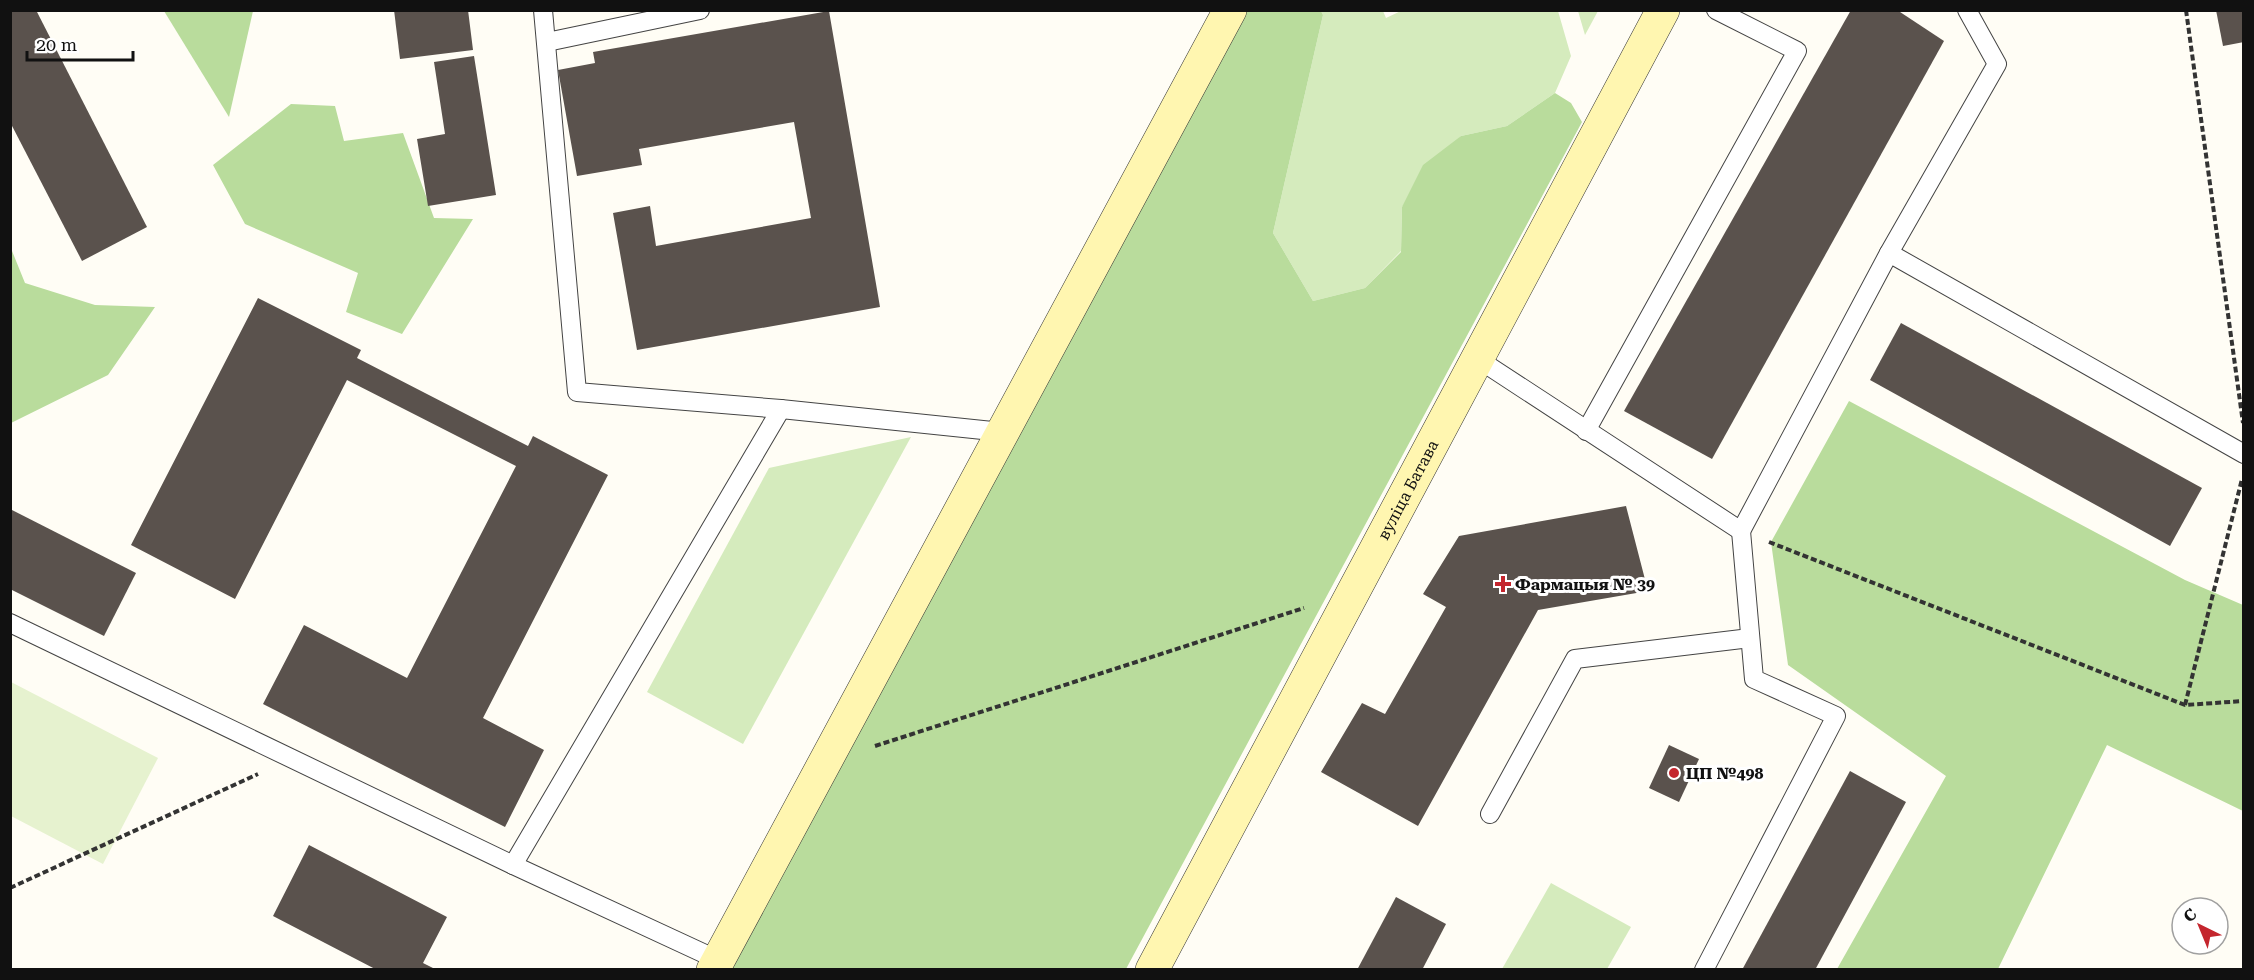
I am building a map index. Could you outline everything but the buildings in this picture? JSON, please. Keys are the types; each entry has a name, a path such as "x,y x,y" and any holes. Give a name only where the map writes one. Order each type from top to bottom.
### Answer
{"street":[{"path":"716,965 1230,10"},
{"name":"вуліца Батава","path":"1152,969 1663,10"}],"lane":[{"path":"543,10 577,393 781,409 1002,432"},
{"path":"547,42 700,10"},
{"path":"1586,431 1797,51 1716,10"},
{"path":"1704,969 1836,716 1754,679 1741,531 1889,253 1997,64 1967,10"},
{"path":"1889,253 2244,454"},
{"path":"1478,358 1741,531"},
{"path":"513,865 781,409"},
{"path":"10,623 716,965"},
{"path":"1490,814 1575,659 1750,638"}],"path":[{"path":"2186,10 2244,427"},
{"path":"2185,705 2244,473"},
{"path":"1741,531 2185,705 2244,701"},
{"path":"825,762 1353,592"},
{"path":"10,888 291,758"}],"green space":[{"path":"1403,10 1558,11 1571,56 1555,93 1507,126 1461,136 1402,207 1401,251 1365,288 1313,301 1273,233 1323,15 1321,11 1383,11 1386,18"},
{"path":"164,11 253,11 229,117"},
{"path":"1243,11 1321,11 1323,15 1273,233 1313,301 1365,288 1401,252 1402,207 1423,165 1461,136 1507,126 1555,93 1571,103 1582,122 1126,969 730,970"},
{"path":"1578,11 1598,11 1585,35"},
{"path":"291,104 335,106 344,141 403,133 434,218 473,219 402,334 346,312 358,273 245,224 213,165"},
{"path":"10,246 25,283 95,305 155,307 108,375 11,423"},
{"path":"1849,401 2185,580 2243,605 2243,811 2107,745 1998,969 1837,969 1946,776 1788,665 1771,542"},
{"path":"911,437 743,744 647,692 769,468"},
{"path":"11,682 158,758 103,864 11,816"},
{"path":"1551,883 1631,927 1607,969 1502,969"}],"place":[{"name":"Фармацыя № 39","path":"1503,584"},
{"name":"ЦП №498","path":"1674,773"}]}
